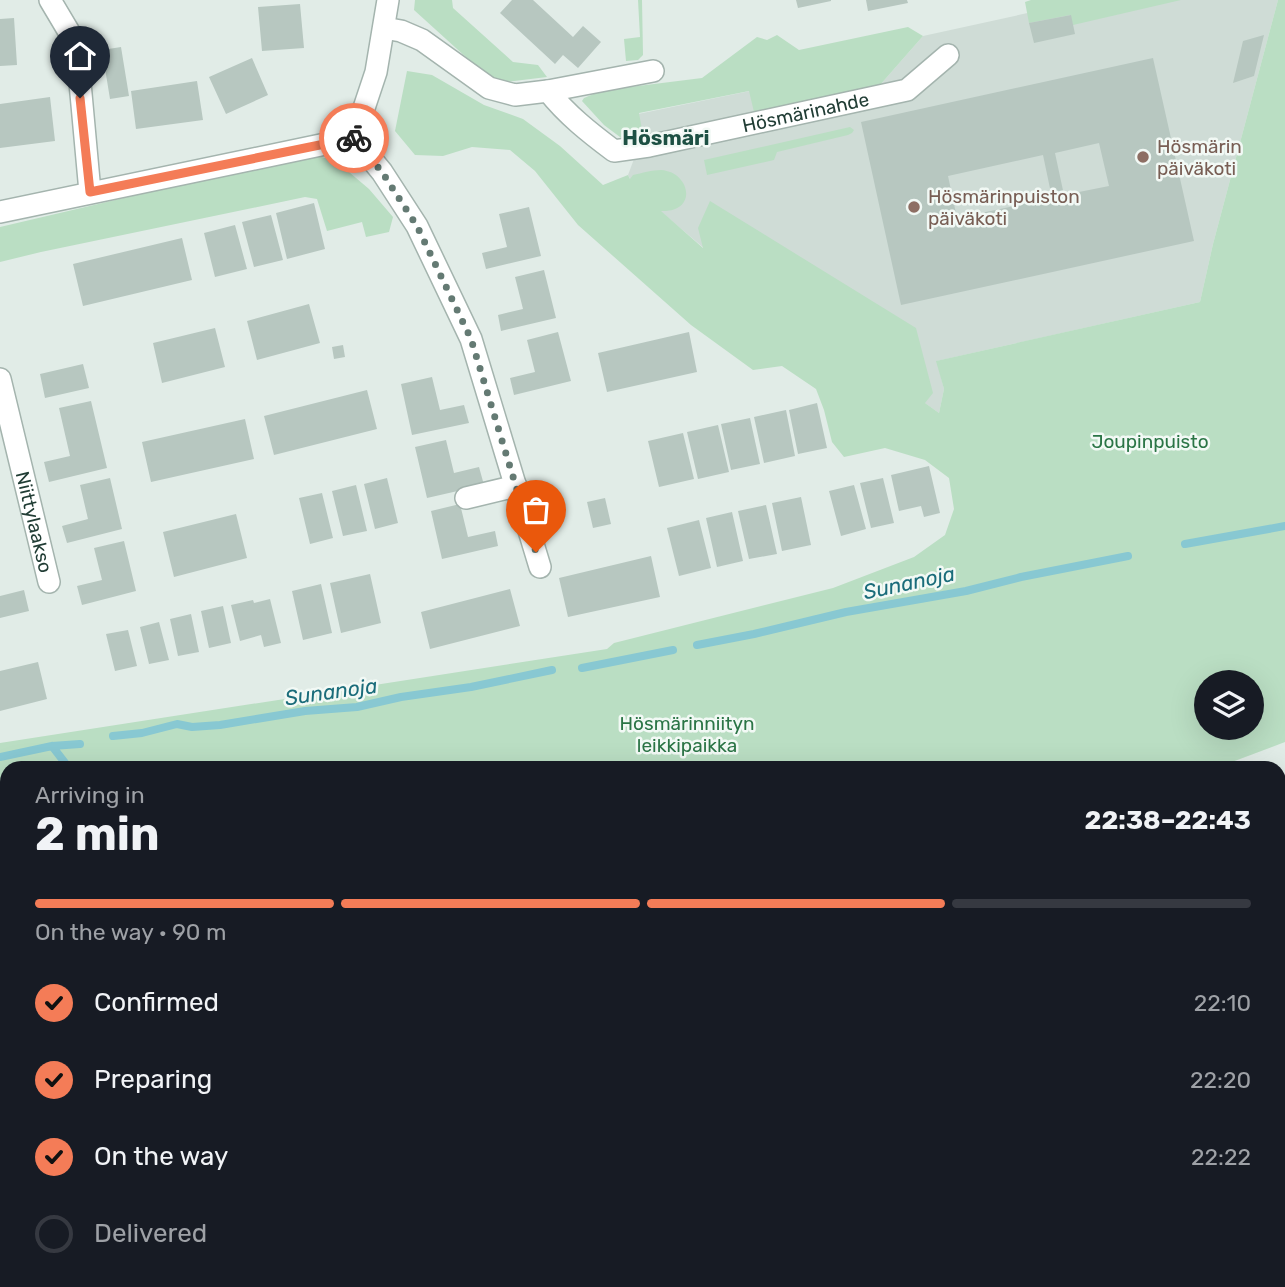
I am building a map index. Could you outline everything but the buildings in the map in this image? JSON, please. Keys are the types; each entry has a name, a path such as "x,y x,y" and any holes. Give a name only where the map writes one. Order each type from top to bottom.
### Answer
{"street":[{"path":"50,0 77,50 90,192"},
{"path":"354,138 376,72 388,0"},
{"path":"384,28 401,31 422,40 489,88 515,95 653,71"},
{"name":"Hösmärinahde","path":"548,91 580,125 614,151 649,146 907,90 948,55"},
{"path":"0,212 354,138"},
{"path":"354,138 382,172 417,226 471,339 540,567"},
{"name":"Niittylaakso","path":"0,379 49,583"},
{"path":"466,498 516,486"}],"shaded area":[{"path":"1087,0 1278,0 1200,302 937,361 944,389 939,413 705,249 659,210 628,175 643,135 638,114 750,91 755,112 880,85 923,36"}],"green space":[{"path":"415,0 452,0 453,8 513,62 538,65 547,77 498,83 489,78 414,10"},
{"path":"638,0 642,0 643,55 638,60 626,61 624,39 640,37"},
{"path":"1181,0 1073,25 1070,15 1029,23 1025,2"},
{"path":"1278,0 1285,0 1285,742 1235,761 0,761 0,743 607,649 614,643 833,588 914,557 945,535 954,509 949,478 925,460 885,448 844,457 832,442 816,389 782,366 753,370 691,325 578,225 535,171 510,150 472,147 443,156 415,155 395,131 407,71 432,75 484,105 523,119 560,146 603,185 628,175 630,179 633,175 651,171 671,172 684,184 685,199 681,206 673,210 661,211 703,248 698,228 710,201 916,328 933,393 925,403 939,413 944,389 936,361 1200,302"},
{"path":"908,27 923,36 880,85 754,112 749,91 639,113 643,135 624,140 604,125 582,101 608,88 702,78 757,37 767,40 777,35 799,50"},
{"path":"850,127 854,130 848,135 777,152 774,160 707,175 704,160"},
{"path":"311,154 336,161 369,189 393,217 389,232 366,237 362,222 327,231 317,199 305,197 0,262 0,227"}],"waterway":[{"name":"Sunanoja","path":"1185,544 1285,526"},
{"name":"Sunanoja","path":"697,645 846,612 966,591 1128,556"},
{"name":"Sunanoja","path":"582,668 673,650"},
{"name":"Sunanoja","path":"113,736 142,733 177,724 192,727 220,725 305,711 357,707 552,670"},
{"path":"0,757 52,746 80,744"},
{"path":"52,746 64,761"}],"way so far":[{"path":"354,138 382,172 417,226 471,339 536,552"}],"place":[{"name":"Hösmärin päiväkoti","path":"1143,157"},
{"name":"Hösmärinpuiston päiväkoti","path":"914,207"}],"district":[{"name":"Hösmäri","path":"666,138"}],"route":[{"path":"80,98 90,192 354,138"}],"park label":[{"name":"Joupinpuisto","path":"1150,441"},
{"name":"Hösmärinniityn leikkipaikka","path":"687,734"}]}
